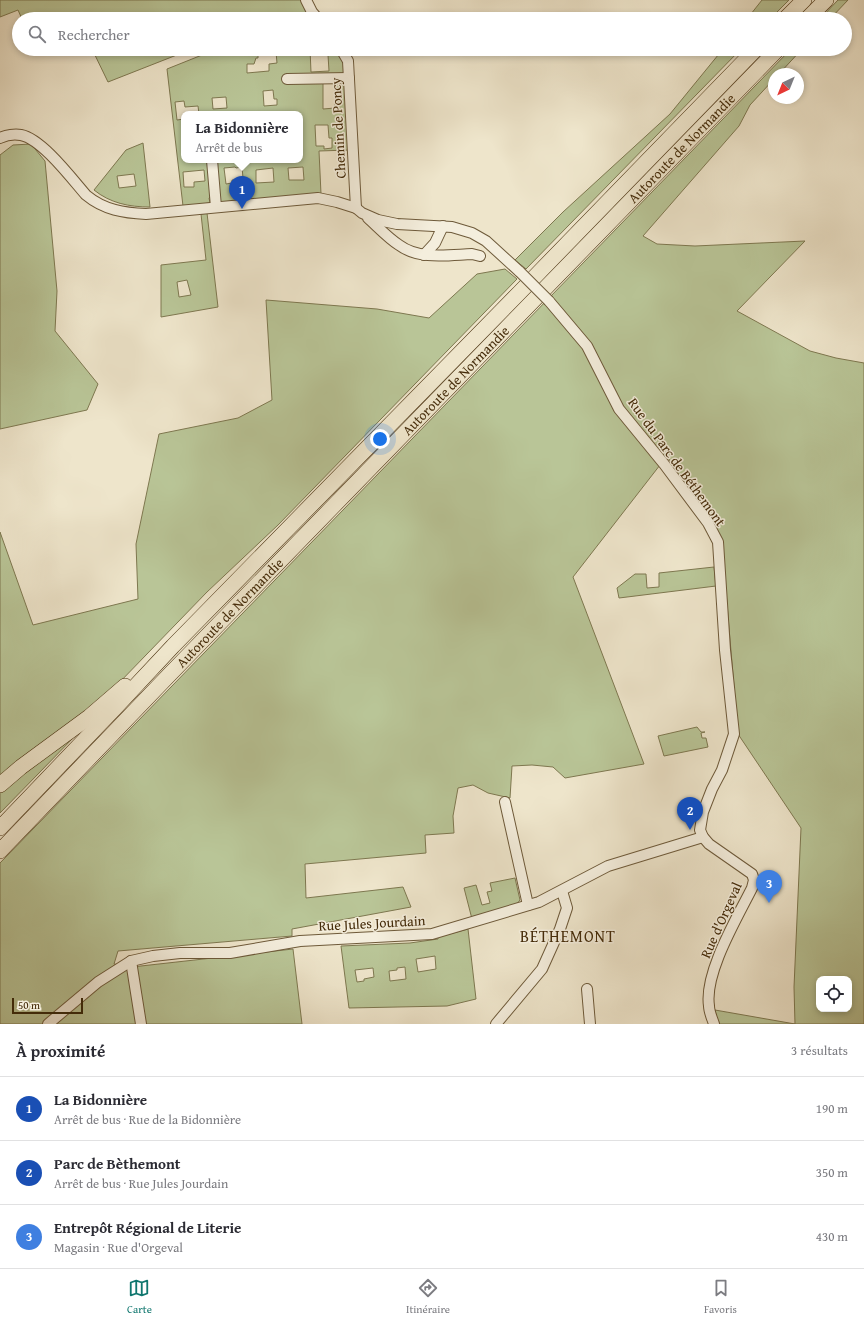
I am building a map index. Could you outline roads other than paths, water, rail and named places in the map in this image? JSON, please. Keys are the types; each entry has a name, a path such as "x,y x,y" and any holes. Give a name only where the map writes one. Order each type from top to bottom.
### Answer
{"highway":[{"path":"792,12 804,0"},
{"path":"814,12 826,0"},
{"name":"Autoroute de Normandie","path":"0,828 173,646 749,56"},
{"name":"Autoroute de Normandie","path":"0,851 165,679 771,56"},
{"path":"0,785 89,717 173,646"}],"street":[{"path":"306,0 312,12"},
{"name":"Chemin de Poncy","path":"345,56 348,61 359,211"},
{"path":"287,79 349,78"},
{"name":"Rue du Parc de Béthemont","path":"0,138 10,135 20,135 30,138 44,149 86,195 93,201 106,208 130,213 146,214 318,198 337,202 378,220 397,224 452,227 472,233 486,241 520,272 549,301 587,346 619,409 664,464 708,523 718,542 725,650 734,734 722,770 712,789 703,812 700,830 703,837"},
{"path":"212,163 216,207"},
{"path":"359,211 399,245 409,251 424,255 472,254 480,256"},
{"path":"424,255 434,243 443,226"},
{"path":"505,802 528,905"},
{"name":"Rue d'Orgeval","path":"703,837 709,844 752,874 754,880 752,888 722,946 709,985 708,1006 714,1024"},
{"name":"Rue Jules Jourdain","path":"48,1024 98,982 131,961 166,954 230,953 300,941 432,934 539,902 608,866 703,837"},
{"path":"496,1024 542,969 568,908 562,891"},
{"path":"131,961 141,1024"},
{"path":"587,989 590,1024"}],"place":[{"name":"La Bidonnière","path":"242,209"},
{"name":"Parc de Bèthemont","path":"690,830"},
{"name":"Entrepôt Régional de Literie","path":"769,903"}],"district":[{"name":"BÉTHEMONT","path":"568,936"}]}
